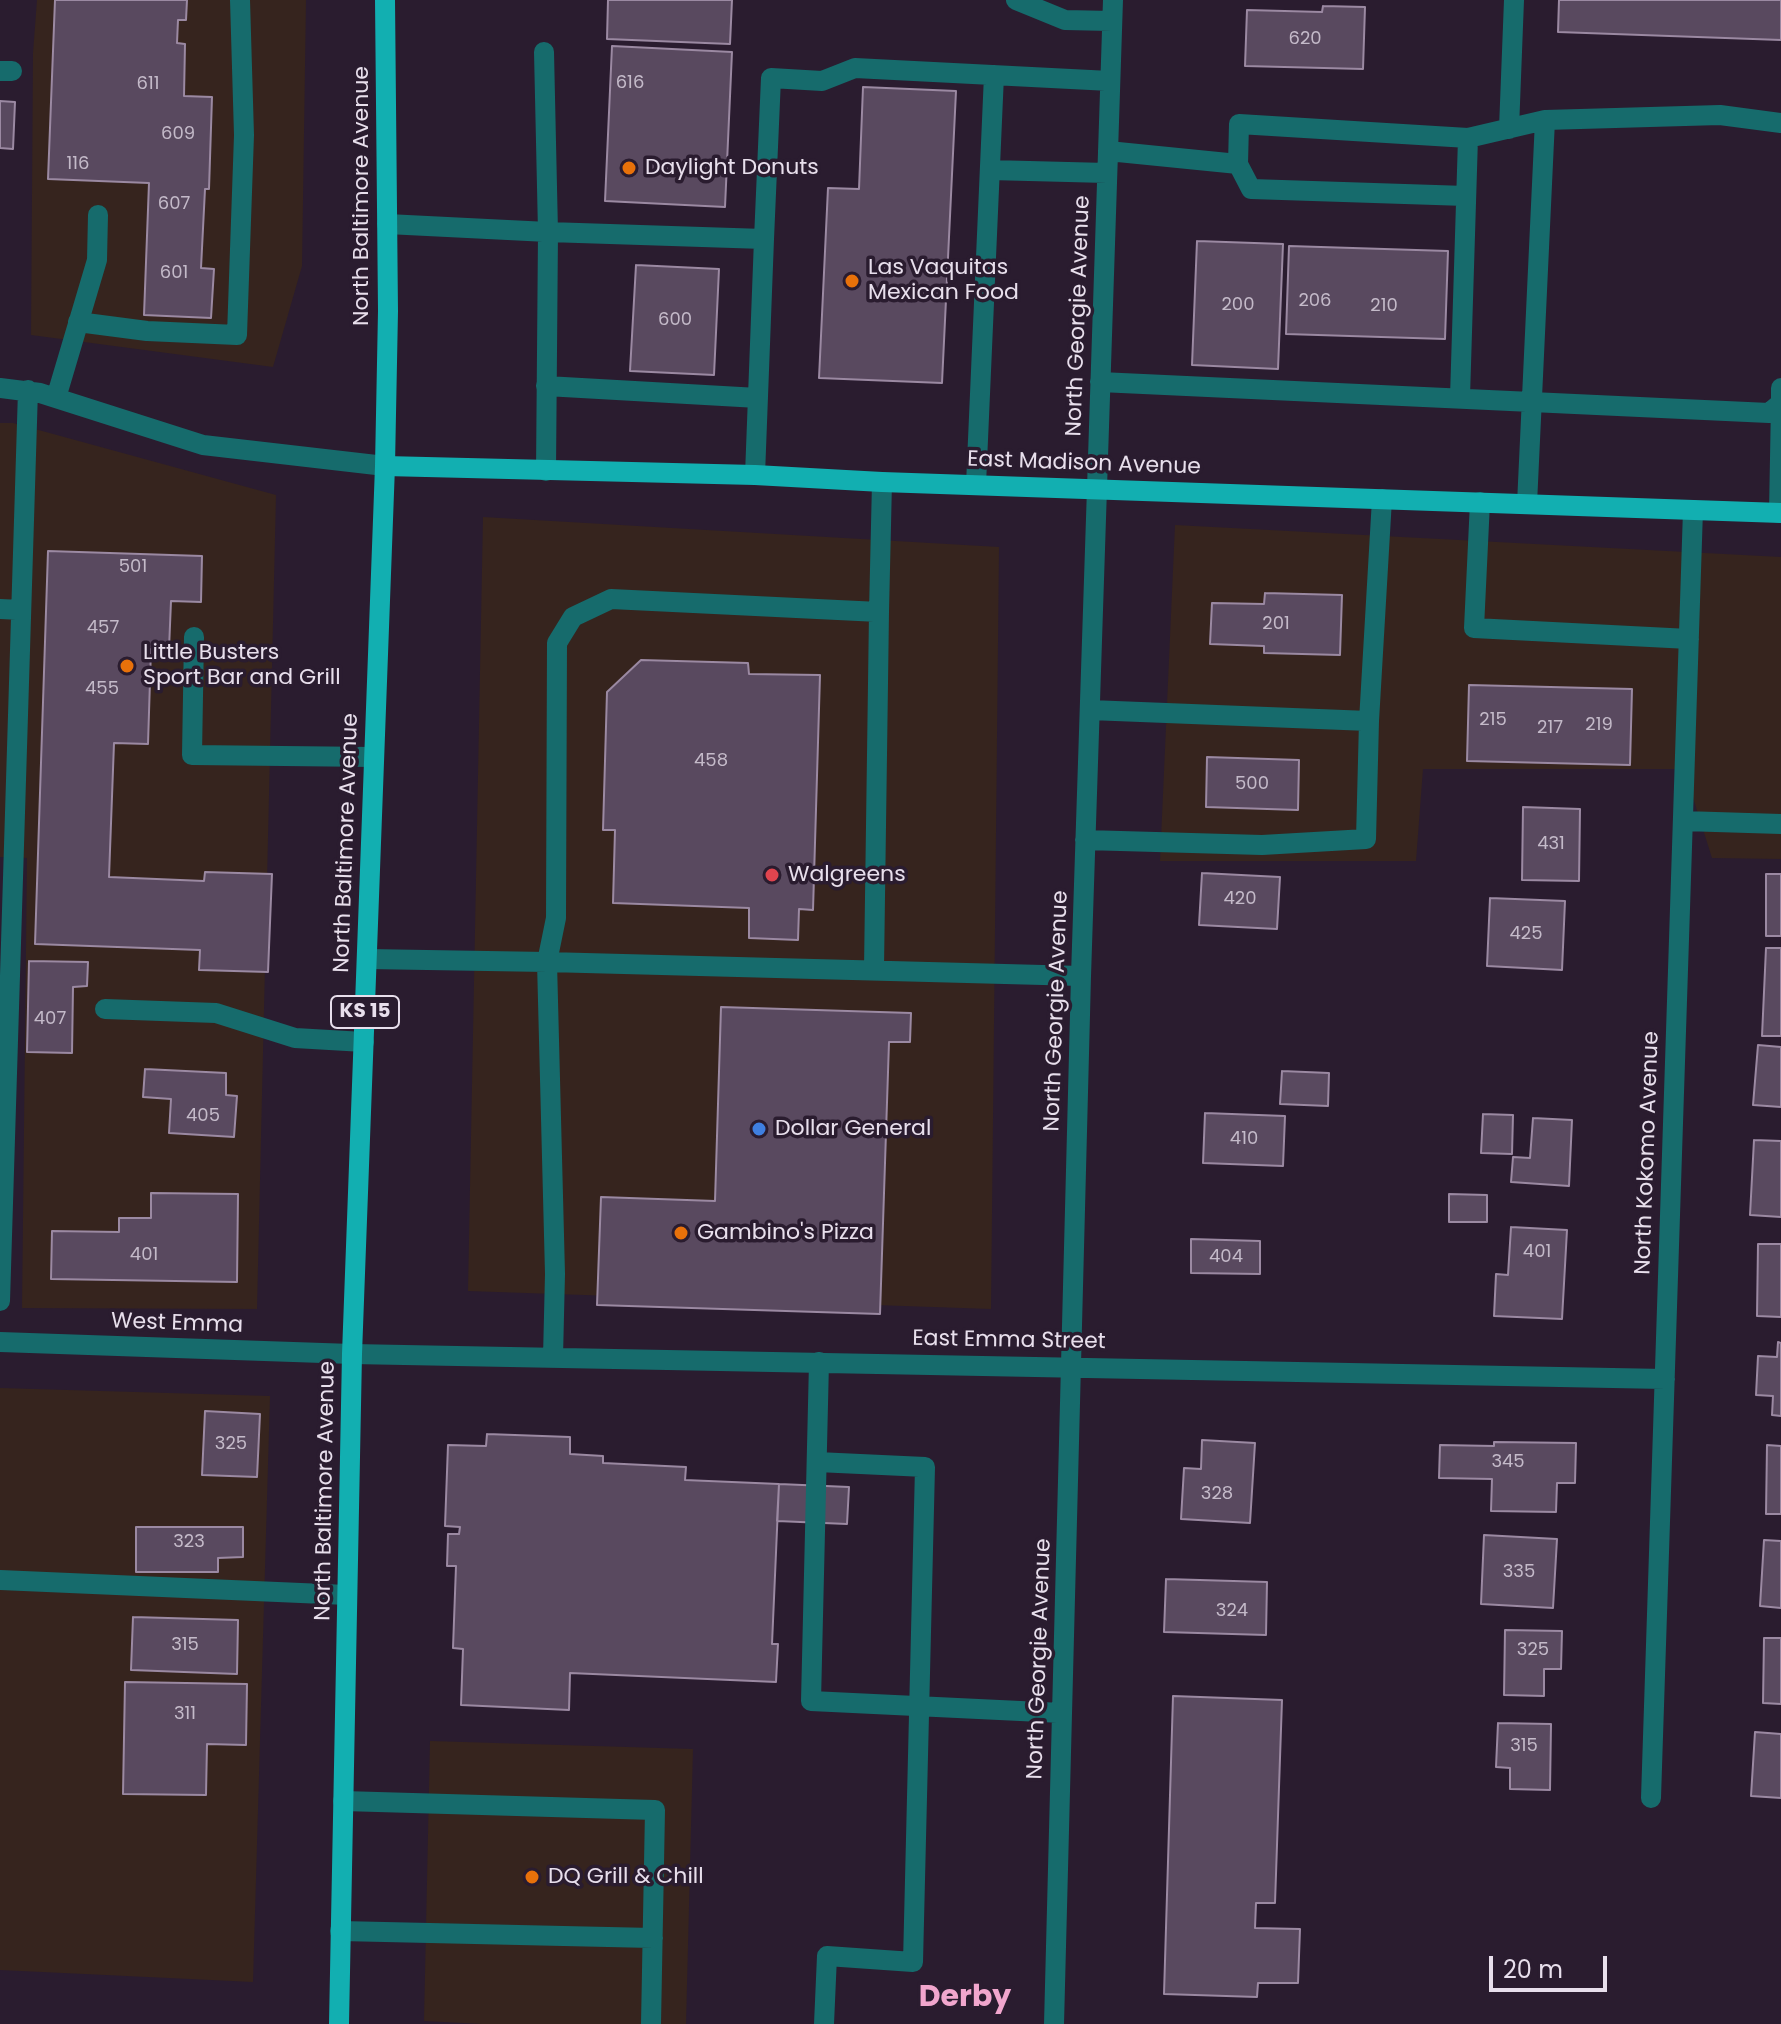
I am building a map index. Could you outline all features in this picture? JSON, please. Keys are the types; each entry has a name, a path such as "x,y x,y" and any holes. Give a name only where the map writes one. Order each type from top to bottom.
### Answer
{"main road":[{"name":"North Baltimore Avenue","path":"339,2024 352,1354 385,466 385,0"},
{"name":"East Madison Avenue","path":"385,466 755,475 1780,513"}],"street":[{"path":"78,322 147,331 237,335 244,135 240,0"},
{"path":"1016,0 1065,20 1112,21"},
{"name":"North Georgie Avenue","path":"1054,2024 1081,976 1113,0"},
{"path":"1509,129 1514,0"},
{"path":"544,52 548,232 546,471"},
{"path":"755,475 771,78 822,81 855,68 1110,81"},
{"path":"976,485 994,75"},
{"path":"1466,196 1251,189 1238,164 1239,124 1468,138 1545,120 1720,115 1781,123"},
{"path":"1527,504 1545,120"},
{"path":"1460,397 1468,138"},
{"path":"1108,151 1238,164"},
{"path":"990,170 1107,173"},
{"path":"56,398 97,260 98,215"},
{"path":"387,224 764,239"},
{"path":"1100,382 1769,413 1781,403"},
{"path":"546,386 758,398"},
{"path":"0,388 28,390 203,445 385,466"},
{"path":"1780,513 1781,388"},
{"path":"0,1301 9,730 21,610 28,390"},
{"path":"874,968 882,482"},
{"path":"1085,840 1262,845 1366,839 1369,721 1382,499"},
{"path":"1480,502 1474,628 1689,639"},
{"name":"North Kokomo Avenue","path":"1651,1798 1693,510"},
{"path":"553,1357 555,1274 547,962 556,918 557,643 573,617 611,599 879,612"},
{"path":"0,609 21,610"},
{"path":"194,637 192,755 374,757"},
{"path":"1090,710 1369,721"},
{"path":"1683,821 1781,824"},
{"path":"367,959 874,968 1081,976"},
{"path":"105,1009 216,1013 295,1038 364,1042"},
{"name":"West Emma","path":"0,1342 352,1354"},
{"name":"East Emma Street","path":"352,1354 1665,1379"},
{"path":"819,1362 811,1701 1062,1713"},
{"path":"817,1462 925,1467 913,1962 827,1956 824,2024"},
{"path":"0,1580 347,1595"},
{"path":"343,1801 655,1810 651,2024"},
{"path":"340,1931 653,1938"}],"shaded area":[{"path":"37,0 306,0 302,266 273,367 31,335 33,53"},
{"path":"0,423 13,423 276,495 257,1309 22,1308 27,858 0,857"},
{"path":"483,517 999,547 991,1309 468,1291"},
{"path":"1175,525 1781,557 1781,859 1712,858 1684,769 1423,769 1416,861 1160,861"},
{"path":"0,1388 270,1396 253,1982 0,1970"},
{"path":"430,1741 693,1749 686,2024 424,2021"}],"building":[{"path":"55,0 187,0 186,20 178,20 177,43 185,44 184,96 212,97 209,189 205,189 201,268 214,269 211,318 144,315 149,183 48,179"},
{"path":"608,0 732,0 730,44 607,39"},
{"path":"1559,0 1781,0 1781,40 1558,32"},
{"path":"1323,6 1365,7 1363,69 1245,66 1247,10 1322,12"},
{"path":"612,46 732,52 725,207 605,201"},
{"path":"863,87 956,91 942,383 819,378 828,188 859,189"},
{"path":"0,101 15,102 13,149 0,148"},
{"path":"1197,241 1283,244 1278,369 1192,365"},
{"path":"1289,246 1448,251 1445,339 1286,334"},
{"path":"636,265 719,269 714,375 630,371"},
{"path":"48,551 202,556 201,602 171,601 169,649 151,649 148,744 114,743 109,877 204,881 205,872 272,874 268,972 199,970 200,950 35,944"},
{"path":"1265,593 1342,595 1340,655 1264,653 1264,646 1210,644 1212,603 1264,604"},
{"name":"Walgreens","path":"641,660 748,663 749,674 820,675 813,910 799,909 798,940 749,938 749,908 613,903 615,830 603,830 607,692"},
{"path":"1469,685 1632,689 1630,765 1467,761"},
{"path":"1207,757 1299,760 1298,810 1206,807"},
{"path":"1523,807 1580,809 1579,881 1522,880"},
{"path":"1202,873 1280,877 1277,929 1199,925"},
{"path":"1766,874 1781,874 1781,936 1766,936"},
{"path":"1490,898 1565,901 1562,970 1487,966"},
{"path":"1766,948 1781,948 1781,1036 1762,1036"},
{"path":"29,961 88,962 87,986 73,987 72,1053 27,1052"},
{"path":"721,1007 911,1013 910,1042 889,1042 880,1314 597,1305 601,1197 715,1201"},
{"path":"1758,1045 1781,1047 1781,1107 1753,1105"},
{"path":"145,1069 226,1073 226,1095 237,1096 234,1137 169,1133 171,1099 143,1097"},
{"path":"1282,1071 1329,1073 1328,1106 1280,1104"},
{"path":"1205,1113 1285,1116 1283,1166 1203,1163"},
{"path":"1483,1114 1513,1115 1512,1154 1481,1153"},
{"path":"1533,1118 1572,1120 1569,1186 1511,1182 1513,1157 1530,1158"},
{"path":"1754,1140 1781,1141 1781,1217 1750,1215"},
{"path":"151,1193 238,1194 237,1282 51,1279 52,1231 119,1232 119,1218 151,1218"},
{"path":"1449,1194 1487,1195 1487,1222 1449,1222"},
{"path":"1511,1227 1567,1230 1562,1319 1494,1316 1496,1274 1508,1275"},
{"path":"1191,1239 1260,1241 1260,1274 1191,1273"},
{"path":"1758,1244 1781,1244 1781,1317 1757,1316"},
{"path":"1778,1342 1781,1343 1781,1416 1772,1415 1773,1396 1756,1395 1758,1356 1777,1357"},
{"path":"205,1411 260,1414 257,1477 202,1475"},
{"path":"487,1434 570,1437 570,1454 603,1456 603,1463 686,1467 685,1480 779,1484 772,1644 778,1644 776,1682 570,1673 569,1710 461,1705 463,1649 453,1648 456,1566 447,1566 448,1534 459,1534 460,1527 445,1526 448,1445 486,1446"},
{"path":"1202,1440 1255,1443 1250,1523 1181,1519 1184,1468 1201,1469"},
{"path":"1494,1442 1576,1443 1575,1483 1557,1483 1556,1512 1491,1511 1492,1479 1439,1478 1440,1445 1494,1446"},
{"path":"1767,1445 1781,1446 1781,1514 1766,1514"},
{"path":"779,1484 849,1487 847,1524 777,1521"},
{"path":"136,1527 243,1527 243,1557 218,1558 218,1572 136,1572"},
{"path":"1484,1535 1557,1539 1553,1608 1481,1604"},
{"path":"1764,1540 1781,1541 1781,1608 1760,1606"},
{"path":"1166,1579 1267,1582 1266,1635 1164,1632"},
{"path":"133,1617 238,1620 237,1674 131,1670"},
{"path":"1505,1630 1562,1631 1561,1669 1544,1669 1544,1696 1504,1695"},
{"path":"1764,1638 1781,1638 1781,1704 1763,1703"},
{"path":"125,1682 247,1684 246,1745 207,1744 206,1795 123,1794"},
{"path":"1173,1696 1282,1700 1275,1903 1256,1903 1255,1928 1300,1929 1298,1983 1258,1983 1257,1997 1164,1994"},
{"path":"1498,1723 1551,1724 1550,1790 1510,1789 1510,1768 1496,1767"},
{"path":"1755,1732 1781,1734 1781,1798 1751,1796"}],"place":[{"name":"Daylight Donuts","path":"629,168"},
{"name":"Las Vaquitas Mexican Food","path":"852,281"},
{"name":"Little Busters Sport Bar and Grill","path":"127,666"},
{"name":"Walgreens","path":"772,875"},
{"name":"Dollar General","path":"759,1129"},
{"name":"Gambino's Pizza","path":"681,1233"},
{"name":"DQ Grill & Chill","path":"532,1877"}],"district":[{"name":"Derby","path":"965,1998"}]}
